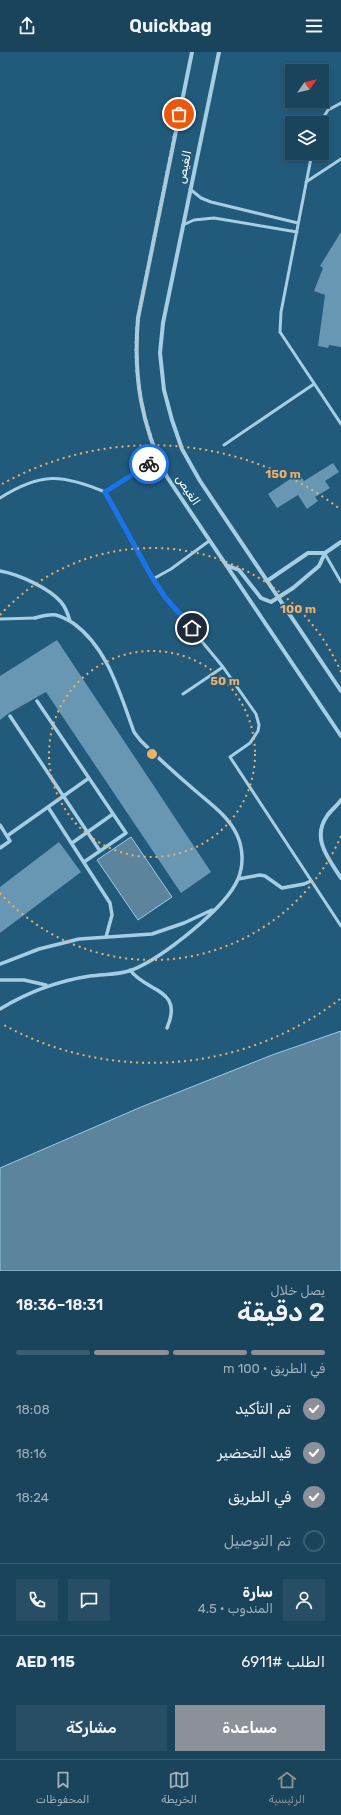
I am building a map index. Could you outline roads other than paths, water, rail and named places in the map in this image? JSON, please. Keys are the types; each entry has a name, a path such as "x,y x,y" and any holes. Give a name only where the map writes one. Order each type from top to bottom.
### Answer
{"street":[{"name":"الغيص","path":"192,52 136,333 135,348 139,391 147,430 158,459 167,477 341,736"},
{"name":"الغيص","path":"219,52 163,323 160,353 164,390 182,449 200,481 341,690"},
{"path":"226,565 240,570 265,601 271,602 279,598 319,566 325,553 341,542"},
{"path":"267,582 308,553 325,553"},
{"path":"0,571 8,572 38,585 56,596 67,611 70,621"},
{"path":"0,1009 16,999 47,986 90,976 130,970 166,952 231,892 238,879 242,853 237,834 232,825 140,740 134,732 109,668 92,640 83,630 58,615 45,615 35,618"},
{"path":"37,701 126,833 84,862"},
{"path":"10,716 100,851"},
{"path":"7,836 89,778"},
{"path":"341,800 326,817 320,833 322,848 341,878"},
{"path":"48,807 110,903 112,915 106,937"},
{"path":"72,843 113,814"},
{"path":"0,825 10,840 0,848"},
{"path":"238,879 260,875 265,876 282,888 304,884 311,881"},
{"path":"0,964 79,939 152,934 184,923 215,908"},
{"path":"130,970 142,983 163,993 168,999 171,1014 167,1028"},
{"path":"0,980 24,980 47,986"}],"lane":[{"path":"324,116 328,110 341,103"},
{"path":"306,182 341,159"},
{"path":"311,160 281,312 280,332 341,424"},
{"path":"190,188 201,198 212,202 298,223"},
{"path":"183,225 203,218 214,218 297,232"},
{"path":"224,445 314,384"},
{"path":"105,492 158,459"},
{"path":"0,498 31,481 47,478 66,479 105,492 153,579 165,597 224,667 250,704 259,726 258,731 250,743 230,757 341,926"},
{"path":"153,579 171,570 209,541"},
{"path":"325,553 341,582"},
{"path":"0,619 35,618"},
{"path":"183,694 224,667"}],"water":[{"path":"131,837 172,897 138,920 97,860"},
{"path":"341,1031 341,1271 0,1271 0,1168 141,1107 272,1055"}]}
